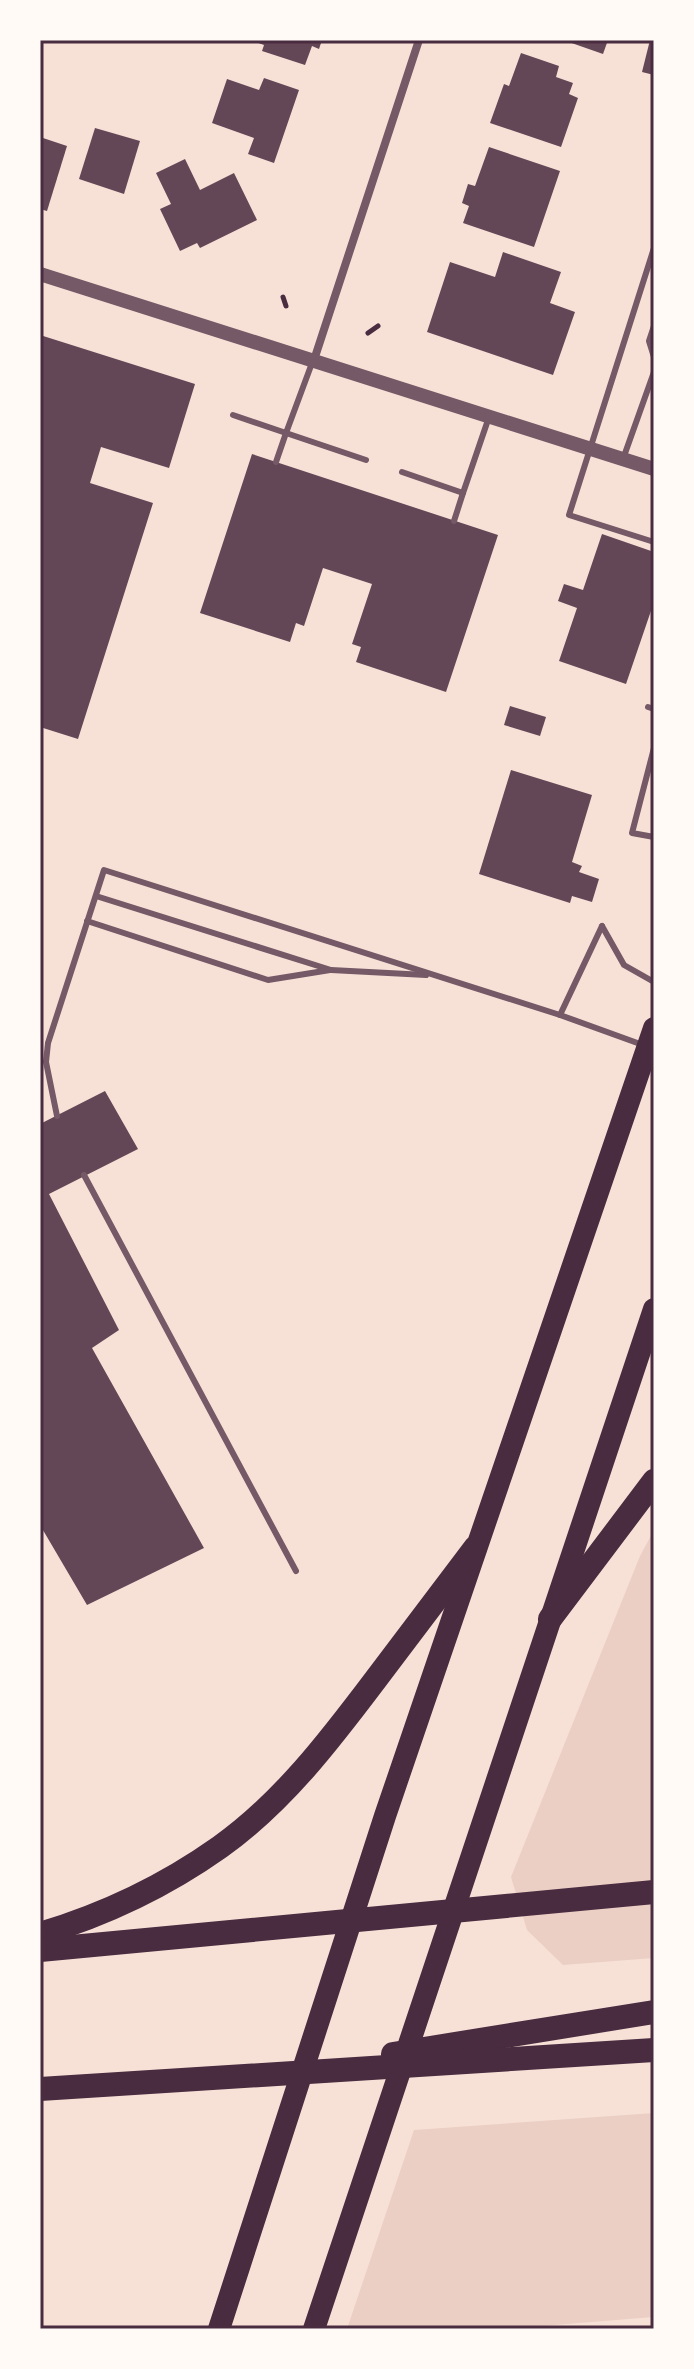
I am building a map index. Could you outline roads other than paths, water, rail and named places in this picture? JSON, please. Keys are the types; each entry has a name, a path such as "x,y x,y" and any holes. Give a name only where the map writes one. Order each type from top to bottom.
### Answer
{"highway":[{"path":"219,2329 475,1548 652,1041"},
{"path":"314,2329 654,1309"},
{"path":"550,1619 654,1481"},
{"path":"40,1934 120,1905 151,1890 222,1846 253,1820 329,1742 475,1548"},
{"path":"40,1950 654,1892"},
{"path":"454,2054 654,2012"},
{"path":"40,2089 280,2073 454,2054 654,2050"}],"street":[{"path":"314,360 419,40"},
{"path":"40,274 654,469"}],"lane":[{"path":"654,248 569,515 654,542"},
{"path":"654,326 649,341 654,357"},
{"path":"276,462 314,360"},
{"path":"623,459 654,372"},
{"path":"233,415 366,460"},
{"path":"454,521 489,416"},
{"path":"402,472 463,493"},
{"path":"654,748 632,833 654,837"},
{"path":"57,1116 46,1062 53,1022 104,870 560,1015 652,1041"},
{"path":"96,896 331,970"},
{"path":"87,921 268,980 331,970 438,976"},
{"path":"560,1015 602,926 624,965 654,982"},
{"path":"84,1175 296,1571"}]}
